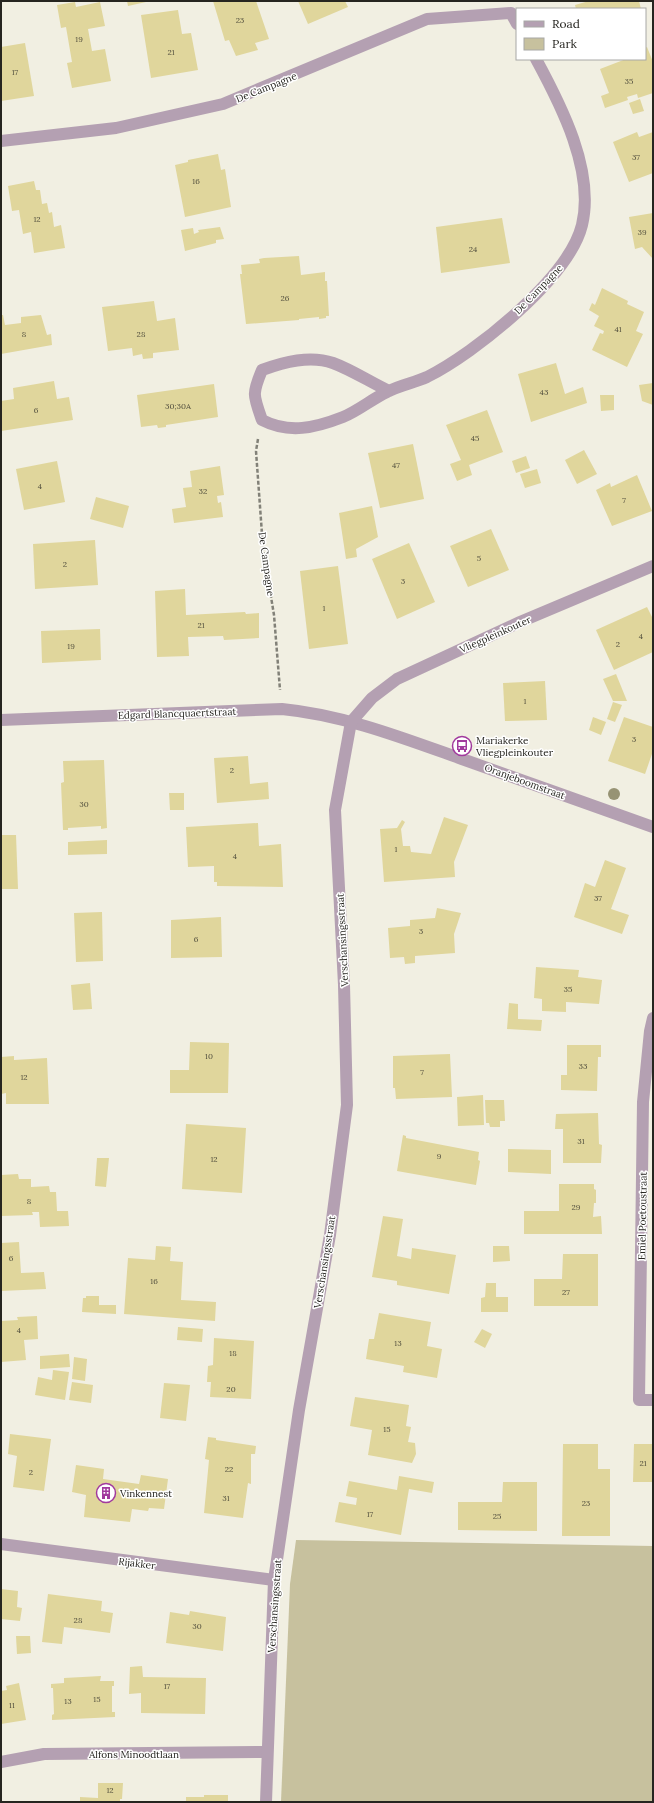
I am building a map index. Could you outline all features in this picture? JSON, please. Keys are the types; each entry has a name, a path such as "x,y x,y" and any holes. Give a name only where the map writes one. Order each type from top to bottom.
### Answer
{"street":[{"name":"De Campagne","path":"1,141 116,128 223,104 427,19 511,13 516,22"},
{"name":"De Campagne","path":"262,420 274,427 300,430 343,417 388,391 427,377 476,347 524,306 562,265 582,226 585,202 583,175 571,136 555,95 537,60"},
{"path":"262,420 253,398 256,384 262,370 283,363 305,360 332,363 388,391"},
{"name":"Vliegpleinkouter","path":"351,722 372,698 397,679 520,622 653,566"},
{"name":"Edgard Blancquaertstraat","path":"1,720 282,709 314,712 351,722"},
{"name":"Oranjeboomstraat","path":"351,722 653,827"},
{"name":"Verschansingsstraat","path":"266,1802 274,1580 299,1410 330,1235 347,1105 344,985 335,810 351,722"},
{"name":"Emiel Poetoustraat","path":"653,1018 650,1031 643,1102 639,1400 653,1400"},
{"name":"Rijakker","path":"1,1544 274,1580"},
{"name":"Alfons Minoodtlaan","path":"1,1762 44,1754 267,1752"}],"path":[{"name":"De Campagne","path":"262,420 256,451 263,548 274,615 282,709"}],"green space":[{"path":"296,1540 653,1546 653,1802 281,1802 290,1584"}],"building":[{"path":"127,1 146,1 146,2 128,6"},
{"path":"213,1 256,1 269,39 255,43 258,50 236,56 229,40 225,41"},
{"path":"298,1 345,1 348,7 308,24"},
{"path":"589,1 639,1 641,8 576,8 575,5"},
{"path":"75,2 76,7 100,2 105,26 88,29 92,51 105,49 111,81 72,88 67,63 72,62 66,27 61,28 57,5"},
{"path":"178,10 182,34 191,33 198,70 151,78 141,15"},
{"path":"25,43 34,96 1,101 1,47"},
{"path":"646,48 653,62 653,93 638,98 637,94 627,97 628,100 605,108 601,96 609,93 600,69 623,60 646,60"},
{"path":"640,99 644,111 633,114 629,103"},
{"path":"637,132 639,137 653,132 653,173 629,182 613,142"},
{"path":"218,154 221,170 225,169 231,207 185,217 175,165 188,162 188,160"},
{"path":"34,181 36,190 40,190 42,204 47,203 49,213 52,212 54,227 61,225 65,248 34,253 31,232 23,234 19,210 12,211 8,186"},
{"path":"653,213 653,259 642,247 635,249 629,217"},
{"path":"502,218 510,263 441,273 436,227"},
{"path":"220,227 224,239 216,240 216,243 185,251 181,230 193,228 194,234 199,232 198,230"},
{"path":"299,256 301,275 325,272 329,316 319,319 319,317 246,324 240,274 242,274 241,265 260,263 259,259 264,258"},
{"path":"602,288 628,301 627,304 644,312 636,331 643,334 627,367 592,350 600,333 603,334 604,331 594,326 599,316 589,310 592,303 595,305"},
{"path":"154,301 157,321 175,318 179,350 153,353 153,358 143,359 142,354 133,356 132,348 108,351 102,307"},
{"path":"1,315 3,315 5,325 21,323 21,317 41,315 47,335 51,334 52,345 1,354"},
{"path":"556,363 565,394 583,387 587,403 531,422 518,374"},
{"path":"54,381 57,399 69,397 73,420 1,431 1,401 14,399 13,388"},
{"path":"653,383 653,405 642,401 639,385"},
{"path":"214,384 218,417 166,425 166,427 158,428 157,425 141,427 137,395"},
{"path":"600,395 614,395 614,410 601,411"},
{"path":"487,410 503,452 469,465 472,475 457,481 450,464 461,460 446,425"},
{"path":"413,444 424,499 380,508 368,453"},
{"path":"584,450 597,474 577,484 565,460"},
{"path":"526,456 530,468 516,473 512,461"},
{"path":"57,461 65,502 24,510 16,469"},
{"path":"220,466 224,495 217,496 218,503 221,502 223,517 174,523 172,509 186,507 183,488 192,487 190,471"},
{"path":"537,469 541,483 525,488 520,474"},
{"path":"637,475 652,511 612,526 596,490 610,483 611,487"},
{"path":"96,497 129,506 123,528 90,519"},
{"path":"372,506 378,537 356,549 357,557 346,559 339,513"},
{"path":"491,529 509,570 468,587 450,546"},
{"path":"95,540 98,585 35,589 33,544"},
{"path":"409,543 435,602 397,619 372,559"},
{"path":"338,566 348,644 309,649 300,571"},
{"path":"185,589 186,615 245,612 246,614 259,613 259,638 224,640 223,636 188,637 189,656 157,657 155,591"},
{"path":"647,607 653,619 653,652 614,670 596,630"},
{"path":"100,629 101,660 42,663 41,631"},
{"path":"616,674 627,701 613,701 603,679"},
{"path":"545,681 547,720 505,721 503,683"},
{"path":"613,702 622,705 615,722 607,719"},
{"path":"593,717 606,722 601,735 589,730"},
{"path":"624,717 653,727 653,751 645,774 608,761"},
{"path":"248,756 250,784 268,782 269,799 217,803 214,758"},
{"path":"104,760 107,828 101,829 101,826 68,828 68,830 63,830 61,783 64,782 63,761"},
{"path":"169,793 184,793 184,810 170,810"},
{"path":"444,817 468,825 454,862 455,877 384,882 380,829 397,828 402,820 405,822 401,829 403,846 410,846 411,852 431,854"},
{"path":"258,823 259,846 281,844 283,887 217,886 217,882 214,882 214,866 188,867 186,827"},
{"path":"1,835 16,835 18,889 1,889"},
{"path":"107,840 107,854 68,855 68,842"},
{"path":"605,860 626,868 611,909 629,915 622,934 574,917 585,883 595,887"},
{"path":"437,908 461,913 454,934 455,953 415,956 415,963 405,964 404,957 390,958 388,928 410,926 410,920 435,918"},
{"path":"102,912 103,961 76,962 74,913"},
{"path":"221,917 222,957 171,958 171,920"},
{"path":"536,967 579,970 578,977 602,980 599,1004 566,1002 566,1012 542,1011 542,999 534,998"},
{"path":"90,983 92,1009 73,1010 71,985"},
{"path":"509,1003 518,1004 518,1019 542,1020 541,1031 507,1029"},
{"path":"190,1042 229,1043 228,1093 170,1093 170,1070 189,1070"},
{"path":"567,1045 601,1045 601,1057 598,1057 597,1091 561,1090 561,1075 567,1075"},
{"path":"450,1054 452,1097 396,1099 395,1088 393,1088 393,1056"},
{"path":"14,1056 14,1060 47,1058 49,1104 6,1104 6,1093 1,1094 1,1057"},
{"path":"483,1095 484,1125 458,1126 457,1097"},
{"path":"485,1100 504,1100 505,1121 500,1121 500,1127 490,1127 489,1123 486,1123"},
{"path":"598,1113 599,1144 602,1145 601,1163 563,1163 563,1129 555,1129 556,1114"},
{"path":"186,1124 246,1128 242,1193 182,1189"},
{"path":"403,1135 406,1136 406,1138 479,1152 478,1160 480,1161 476,1185 397,1171"},
{"path":"508,1149 551,1150 551,1174 508,1172"},
{"path":"97,1158 109,1158 106,1187 95,1186"},
{"path":"18,1174 19,1179 31,1179 31,1187 49,1186 50,1192 56,1192 57,1211 68,1211 69,1226 40,1227 39,1212 32,1212 33,1215 1,1216 1,1175"},
{"path":"559,1184 594,1184 594,1189 596,1190 596,1203 594,1203 593,1217 601,1216 602,1234 524,1234 524,1211 559,1211"},
{"path":"383,1216 403,1219 397,1256 411,1259 412,1248 456,1255 449,1294 397,1285 397,1281 372,1277"},
{"path":"19,1242 21,1273 44,1272 46,1289 1,1291 1,1243"},
{"path":"156,1246 171,1247 170,1261 183,1262 181,1300 216,1302 215,1321 124,1314 128,1258 155,1260"},
{"path":"493,1246 509,1246 510,1261 493,1262"},
{"path":"563,1254 598,1254 598,1306 534,1306 534,1279 562,1279"},
{"path":"486,1283 496,1283 496,1297 508,1297 508,1312 481,1312 481,1298 485,1297"},
{"path":"86,1296 99,1296 99,1305 116,1305 116,1314 82,1312 83,1298 86,1298"},
{"path":"379,1313 431,1322 427,1346 442,1349 437,1378 403,1372 404,1366 366,1359 369,1339 374,1339"},
{"path":"37,1316 38,1339 24,1340 26,1360 1,1362 1,1321 18,1320 17,1317"},
{"path":"178,1327 203,1329 202,1342 177,1340"},
{"path":"482,1329 492,1334 485,1348 474,1342"},
{"path":"214,1338 254,1341 251,1399 210,1397 211,1382 207,1382 208,1366 213,1365"},
{"path":"69,1354 70,1367 40,1369 40,1356"},
{"path":"74,1357 87,1359 85,1381 72,1379"},
{"path":"53,1370 69,1372 65,1400 35,1395 38,1377 52,1380"},
{"path":"72,1382 93,1385 91,1403 69,1400"},
{"path":"164,1383 190,1385 186,1421 160,1418"},
{"path":"355,1397 409,1405 406,1426 411,1427 408,1442 415,1443 416,1454 412,1463 368,1455 372,1430 350,1426"},
{"path":"10,1434 51,1439 44,1491 13,1487 17,1456 8,1454"},
{"path":"208,1437 216,1438 216,1440 256,1446 255,1454 251,1454 251,1484 248,1483 243,1518 204,1513 209,1460 205,1459"},
{"path":"563,1444 598,1444 598,1469 610,1469 610,1536 562,1536"},
{"path":"634,1444 653,1444 653,1482 633,1482"},
{"name":"Vinkennest","path":"76,1465 104,1469 103,1479 139,1484 141,1475 168,1479 164,1509 149,1508 148,1511 132,1509 130,1522 84,1517 86,1495 72,1492"},
{"path":"399,1476 434,1482 432,1493 409,1489 401,1535 335,1522 339,1502 356,1505 357,1498 346,1496 349,1481 397,1490"},
{"path":"503,1482 537,1482 537,1531 458,1530 458,1502 502,1502"},
{"path":"1,1589 18,1591 17,1607 22,1608 20,1621 1,1619"},
{"path":"48,1594 102,1601 101,1611 113,1613 110,1633 64,1627 62,1644 42,1642"},
{"path":"190,1611 226,1617 223,1651 166,1643 170,1612 189,1615"},
{"path":"16,1636 30,1636 31,1653 17,1654"},
{"path":"142,1666 143,1677 206,1678 205,1714 141,1713 141,1693 129,1694 130,1667"},
{"path":"101,1676 100,1681 114,1681 114,1686 112,1686 112,1712 115,1712 115,1717 52,1720 52,1715 54,1714 53,1688 51,1688 51,1684 64,1683 64,1678"},
{"path":"19,1683 26,1720 1,1724 1,1691 7,1690 6,1686"},
{"path":"98,1783 123,1783 122,1799 120,1799 120,1802 80,1802 80,1797 98,1798"},
{"path":"204,1795 228,1795 228,1802 186,1802 186,1797 204,1797"}],"place":[{"name":"Mariakerke Vliegpleinkouter","path":"462,746"},
{"name":"Vinkennest","path":"106,1493"}]}
